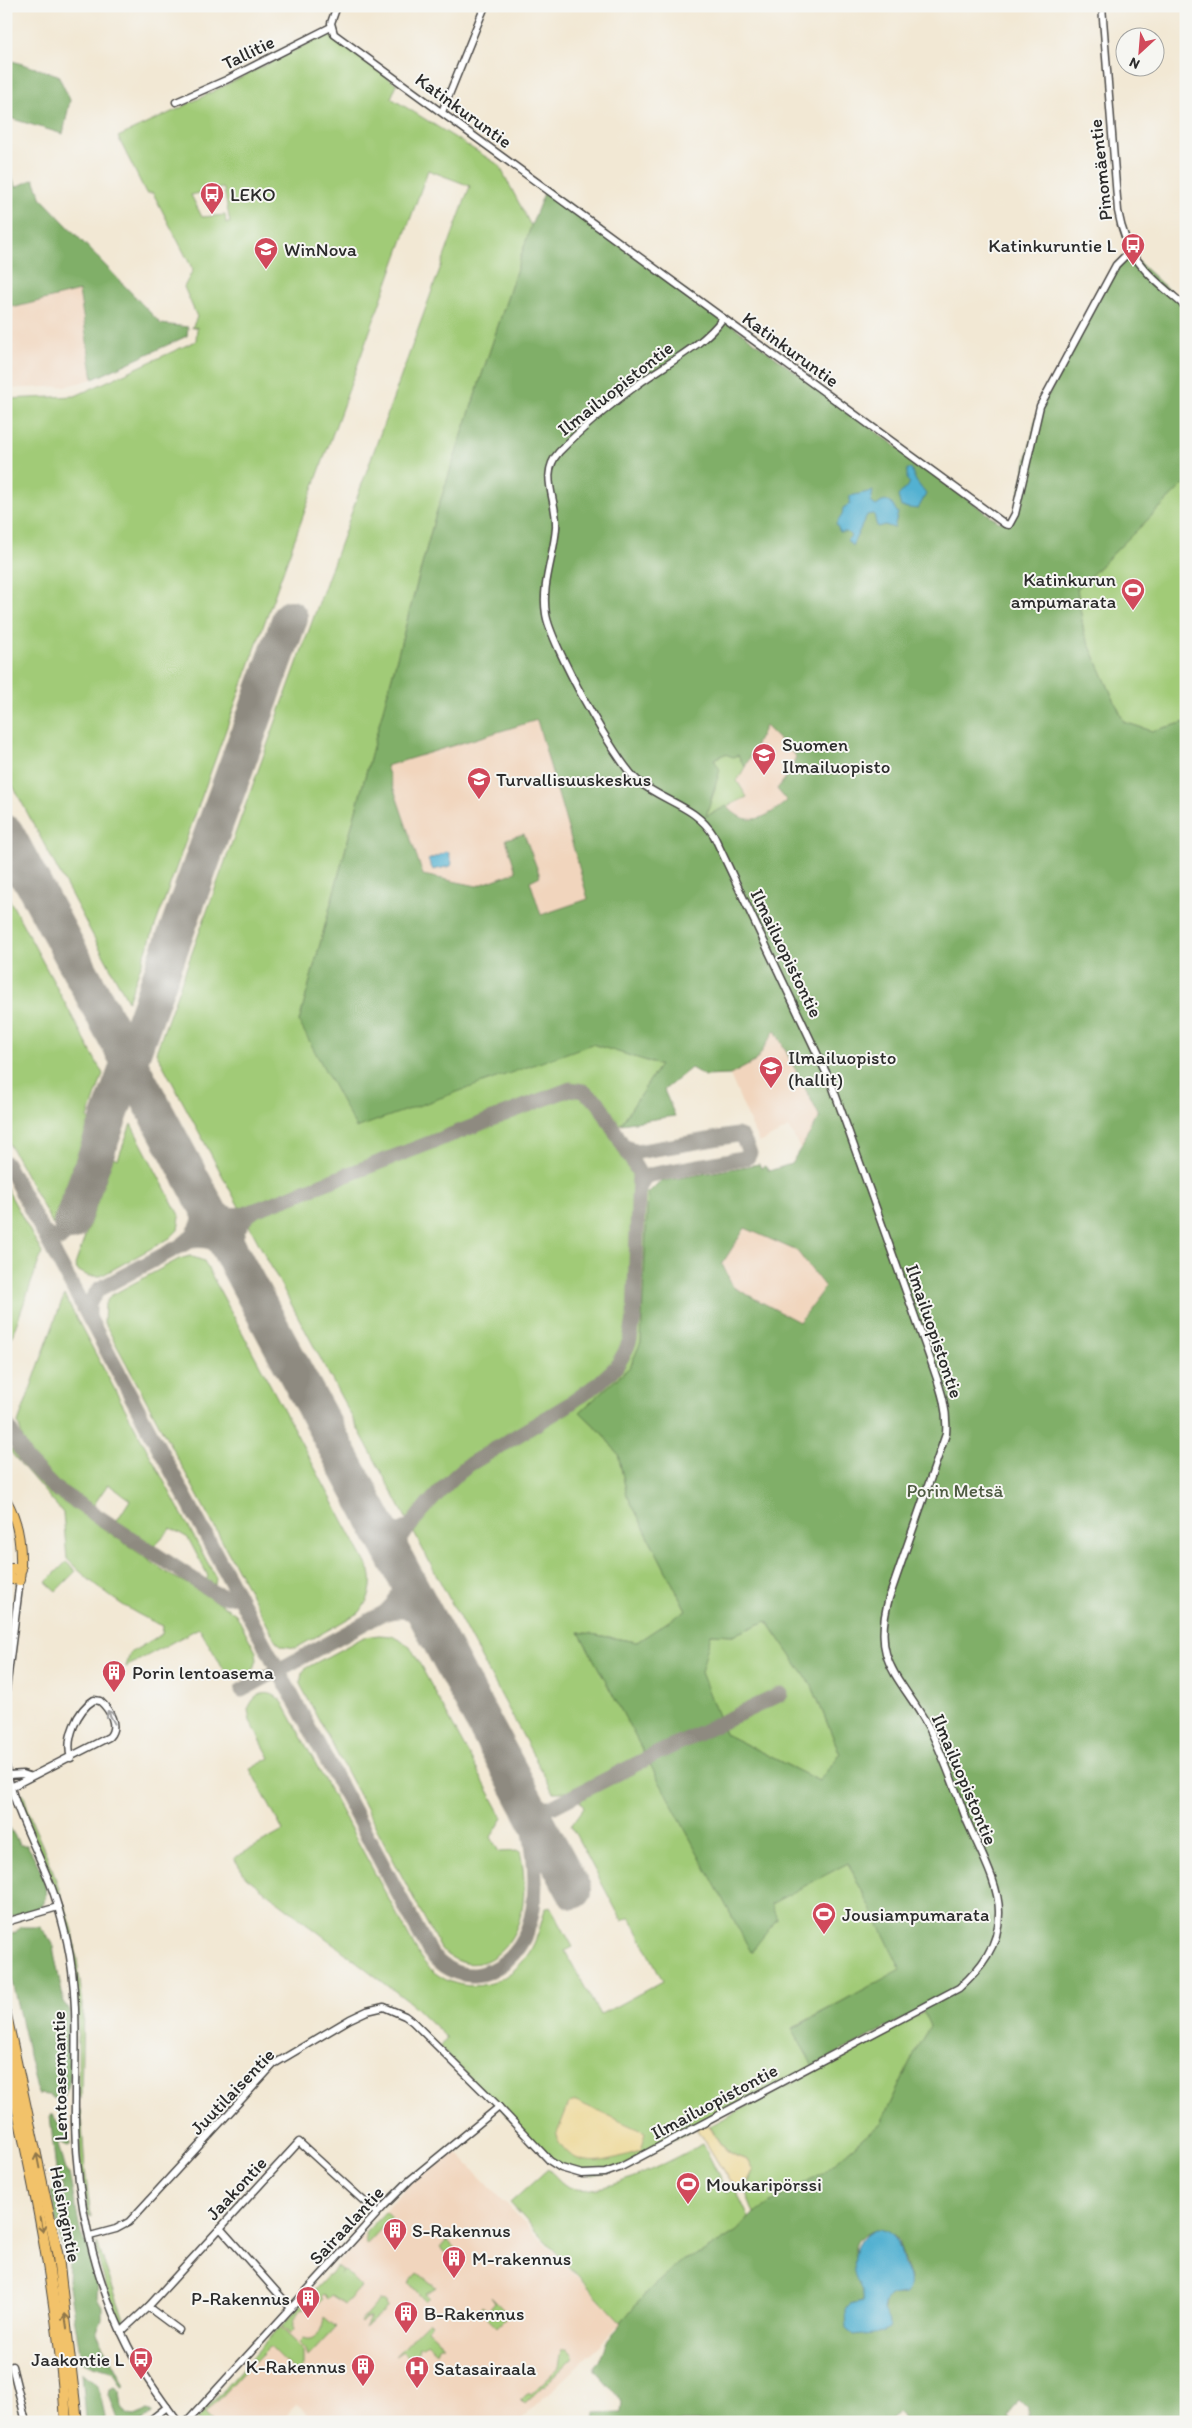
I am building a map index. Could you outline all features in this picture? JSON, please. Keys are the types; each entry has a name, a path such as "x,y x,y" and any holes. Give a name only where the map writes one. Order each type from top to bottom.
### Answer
{"highway":[{"path":"6,1569 20,1575"},
{"path":"6,1578 20,1575"},
{"name":"Helsingintie","path":"6,2015 58,2257 77,2422"},
{"name":"Helsingintie","path":"6,2057 40,2214 52,2280 61,2350 66,2422"}],"main road":[{"path":"6,1500 16,1525 20,1545 20,1575"}],"street":[{"path":"331,27 337,6"},
{"path":"442,112 485,6"},
{"name":"Pinomäentie","path":"1102,6 1118,211 1124,239 1130,251 1148,273 1186,307"},
{"name":"Tallitie","path":"176,102 226,80 331,27"},
{"name":"Katinkuruntie","path":"331,27 334,34 999,522 1009,525 1015,514 1040,406 1116,265 1130,251"},
{"name":"Ilmailuopistontie","path":"499,2106 542,2154 561,2168 582,2174 606,2174 702,2126 959,1988 976,1972 989,1954 994,1942 1000,1914 991,1877 943,1759 921,1714 893,1673 884,1651 884,1617 889,1598 946,1434 947,1422 944,1400 933,1367 832,1084 718,844 706,822 644,786 620,762 562,656 550,630 546,614 547,581 557,522 549,474 553,460 602,412 700,342 723,318"},
{"path":"6,1690 20,1575"},
{"path":"11,1787 29,1776 71,1758 102,1742 114,1732 115,1724 100,1701 94,1700 85,1705 80,1712 69,1742 71,1758"},
{"name":"Lentoasemantie","path":"6,1766 19,1814 48,1877 67,1942 74,1992 76,2146 83,2204 90,2236 98,2266 121,2332 144,2373 178,2422"},
{"path":"8,1775 21,1774 29,1776"},
{"path":"6,1922 58,1907"},
{"name":"Juutilaisentie","path":"90,2236 116,2229 129,2222 274,2064 367,2011 384,2007 405,2016 499,2106"},
{"name":"Sairaalantie","path":"187,2422 377,2213 410,2180 499,2106"},
{"name":"Jaakontie","path":"121,2332 148,2307 299,2142 377,2213"},
{"path":"220,2228 290,2308"},
{"path":"148,2307 179,2330"},
{"path":"12,2366 26,2422"},
{"path":"148,2422 167,2407"}],"shaded area":[{"path":"80,290 93,379 67,386 6,389 6,304 16,307"},
{"name":"Turvallisuuskeskus","path":"537,719 589,899 541,915 530,881 540,876 516,872 477,886 423,875 386,766"},
{"name":"Suomen Ilmailuopisto","path":"765,726 796,756 792,770 777,789 787,801 767,817 752,819 735,816 727,806 747,797 737,781"},
{"name":"Ilmailuopisto (hallit)","path":"775,1029 820,1117 801,1150 789,1128 759,1143 730,1075 756,1061"},
{"path":"746,1228 797,1251 825,1287 799,1322 733,1287 722,1264"},
{"path":"453,2149 622,2323 519,2422 316,2422 297,2404 279,2422 204,2422 199,2417 414,2179"}],"green space":[{"path":"325,35 334,37 397,84 391,98 499,165 531,226 434,520 299,1022 590,1043 660,1065 621,1124 608,1129 632,1169 636,1190 648,1193 641,1342 630,1367 580,1412 600,1431 618,1454 627,1495 686,1610 637,1642 579,1632 751,1951 777,1919 770,1904 848,1863 902,1969 792,2028 813,2066 618,2169 593,2175 561,2168 440,2048 447,2038 413,2005 246,1877 234,1858 283,1831 250,1769 270,1758 250,1721 248,1710 254,1699 259,1695 273,1695 283,1703 420,1957 432,1970 445,1979 460,1985 475,1986 505,1977 518,1967 529,1953 537,1937 545,1909 550,1906 573,1947 565,1951 600,2015 663,1981 630,1917 622,1921 571,1826 584,1808 575,1792 553,1792 156,1052 470,186 428,170 128,1001 6,773 6,399 75,396 196,341 197,327 192,328 197,317 184,287 193,270 153,193 146,193 118,137","holes":["221,188 224,189 230,223 226,223 225,215 202,217 191,195"]},
{"path":"6,59 58,75 70,100 63,134 6,117"},
{"path":"6,164 16,187 34,179 42,199 161,324 188,327 187,336 93,379 79,291 16,307 6,304"},
{"name":"Porin Metsä","path":"546,188 999,522 1013,521 1036,418 1116,265 1130,251 1136,260 1186,306 1186,482 1077,589 1084,633 1124,722 1152,731 1186,722 1186,2422 1032,2422 1028,2418 1028,2409 1019,2400 1008,2418 1011,2422 906,2422 897,2413 889,2422 594,2422 595,2413 621,2412 622,2401 595,2371 595,2365 599,2361 607,2341 618,2329 621,2322 649,2290 682,2261 702,2253 737,2231 754,2213 824,2172 881,2123 918,2046 930,2026 922,2009 813,2066 792,2029 901,1969 848,1863 771,1904 777,1919 751,1952 579,1632 637,1642 686,1610 627,1495 618,1454 600,1431 580,1412 630,1367 641,1342 648,1193 658,1183 663,1181 759,1164 761,1168 765,1166 769,1171 791,1164 820,1117 775,1030 756,1061 730,1075 705,1076 691,1068 664,1090 675,1116 621,1124 660,1065 592,1044 356,1128 299,1022 435,517 531,226","holes":["537,720 588,899 541,915 530,881 540,876 524,834 506,839 516,872 477,886 423,875 386,766","765,726 796,756 792,770 777,789 787,801 772,812 757,819 742,818 727,806 706,816 720,770 714,759 725,754 733,757 738,755 745,767","745,1228 797,1251 825,1287 799,1322 733,1287 722,1264","767,1621 812,1686 840,1754 819,1781 725,1734 701,1672 711,1634 733,1635","875,2229 894,2236 898,2241 910,2279 902,2295 889,2296 884,2301 885,2314 851,2333 846,2322 850,2305 863,2302 863,2293 855,2262 854,2252 856,2243 863,2235"]},
{"name":"Katinkurun ampumarata","path":"1186,482 1186,722 1152,731 1124,722 1084,633 1077,589"},
{"path":"725,753 738,755 745,767 737,781 747,797 706,816 715,789 714,759"},
{"path":"6,893 103,1074 88,1118 90,1122 53,1225 6,1138"},
{"path":"131,1124 180,1217 178,1230 170,1238 101,1276 88,1276 77,1270 75,1265 113,1157 118,1159"},
{"path":"6,1187 42,1253 6,1353"},
{"path":"190,1256 204,1261 370,1571 370,1593 360,1612 296,1648 282,1646 276,1641 104,1322 105,1304 110,1296 179,1259"},
{"path":"64,1295 216,1578 215,1585 210,1586 204,1582 208,1577 188,1538 171,1528 154,1546 116,1522 130,1500 108,1484 93,1506 57,1482 37,1463 25,1445 18,1423"},
{"path":"6,1444 51,1492 172,1576 203,1592 236,1614 256,1652 257,1660 254,1669 246,1675 236,1676 226,1673 199,1628 126,1667 130,1653 162,1634 163,1626 124,1606 67,1559 63,1513 6,1447"},
{"path":"66,1562 76,1571 56,1591 46,1582"},
{"path":"767,1621 812,1686 840,1754 819,1781 725,1734 700,1672 711,1634 733,1635"},
{"path":"392,1636 410,1646 503,1818 491,1837 499,1852 520,1851 524,1886 523,1904 519,1921 506,1945 487,1960 476,1963 464,1963 452,1958 440,1948 300,1684 302,1673 306,1668 364,1637"},
{"path":"23,1793 32,1822 52,1868 73,1931 83,2004 81,2099 78,2094 77,1999 72,1952 61,1906 19,1796"},
{"path":"10,1828 20,1845 27,1845 35,1859 45,1884 46,1893 44,1900 37,1910 6,1917 6,1833"},
{"path":"20,1927 40,1927 52,1942 64,2003 70,2011 67,2044 70,2075 66,2092 61,2102 48,2095 38,2094 6,1956 9,1948 6,1945 6,1931 10,1934 15,1933"},
{"path":"924,2012 930,2026 918,2046 881,2123 824,2172 754,2213 749,2202 748,2192 753,2171 747,2160 724,2148 710,2126"},
{"path":"81,2109 85,2170 91,2217 88,2215 81,2169 78,2112"},
{"path":"50,2115 53,2115 71,2144 68,2146 59,2142 58,2144 64,2167 69,2174 81,2235 88,2246 98,2280 97,2297 102,2306 102,2320 96,2333 124,2387 122,2387 114,2372 87,2364 77,2357 80,2352 68,2281 69,2262 61,2243 51,2192 64,2189 63,2184 57,2180"},
{"path":"703,2144 727,2192 735,2188 749,2218 737,2231 702,2253 682,2261 649,2290 621,2322 510,2203 548,2169 565,2185 578,2189 595,2189 634,2177"},
{"path":"385,2212 391,2218 366,2245 365,2233"},
{"path":"447,2240 459,2252 465,2265 460,2261 457,2264 440,2248"},
{"path":"97,2243 124,2319 123,2322 119,2317 106,2284 97,2250"},
{"path":"337,2266 343,2270 340,2274 344,2270 361,2287 345,2304 331,2295 327,2299 323,2295 321,2297 323,2299 313,2308 303,2308 294,2318 294,2330 290,2334 281,2326"},
{"path":"418,2273 436,2287 425,2294 429,2297 425,2301 409,2283"},
{"path":"491,2297 509,2315 497,2327 479,2309 482,2306 488,2311 495,2303"},
{"path":"379,2301 386,2302 387,2308 365,2328 370,2318 360,2322"},
{"path":"324,2317 336,2327 308,2357 306,2349 299,2342 303,2338 312,2339 319,2333"},
{"path":"429,2321 432,2324 427,2329 444,2345 440,2345 437,2352 427,2343 423,2347 419,2347 418,2352 411,2359 403,2351 395,2356"},
{"path":"280,2327 303,2349 303,2366 297,2374 270,2347 255,2362 251,2358"},
{"path":"562,2348 567,2348 573,2355 572,2359 525,2404 521,2400 529,2392 531,2394 559,2367"},
{"path":"245,2365 248,2367 205,2414 213,2422 195,2422"},
{"path":"82,2372 98,2385 105,2416 104,2422 89,2422 86,2419"},
{"path":"115,2387 120,2391 122,2407 128,2415 135,2416 147,2411 152,2413 142,2422 119,2422 109,2395 110,2389"}],"sand":[{"path":"576,2101 646,2133 641,2151 594,2162 573,2156 564,2148 556,2136 569,2103"},
{"path":"707,2122 722,2146 732,2154 747,2160 753,2171 747,2183 739,2187 730,2182 697,2128"}],"water":[{"path":"907,469 911,469 916,481 926,494 918,509 901,507 898,496 910,483 907,480"},
{"path":"873,491 871,502 876,506 885,500 891,503 898,513 894,528 885,525 877,527 874,514 867,515 852,546 847,540 851,536 847,532 840,532 836,524 842,515 843,508 850,504 850,496"},
{"path":"448,851 452,863 451,866 433,870 428,860"},
{"path":"875,2229 888,2232 896,2240 908,2275 909,2286 906,2294 889,2296 885,2301 884,2309 890,2324 889,2329 883,2332 854,2335 847,2329 846,2309 850,2305 863,2302 862,2290 853,2266 855,2253 857,2246 864,2236"}],"taxiway":[{"path":"6,871 34,896 55,923"},
{"path":"199,1192 219,1210 231,1214 245,1214 570,1089 583,1091 598,1102 639,1173 634,1318 630,1340 616,1367 599,1383 568,1405 470,1464 441,1491 418,1516 397,1548 396,1556 401,1580 399,1592 394,1602 385,1612 242,1690"},
{"path":"624,1146 637,1152 737,1135 742,1137 750,1153 748,1157 650,1175 644,1178 640,1187"},
{"path":"6,1163 429,1951 443,1965 461,1974 475,1975 487,1972 506,1961 520,1945 529,1925 534,1902 535,1878 529,1829 518,1787"},
{"path":"183,1244 194,1233 200,1221 199,1192"},
{"path":"238,1264 235,1249 237,1234 243,1222 254,1211"},
{"path":"43,1231 54,1240 60,1239 68,1233"},
{"path":"89,1318 89,1303 99,1289 188,1242 203,1241 217,1244 238,1265"},
{"path":"6,1423 26,1459 53,1487 216,1594 227,1597 238,1595"},
{"path":"374,1519 387,1530 392,1531 401,1531 411,1525"},
{"path":"383,1614 399,1611 413,1614 426,1622 437,1635"},
{"path":"523,1796 537,1807 552,1807 656,1754 781,1694"}],"runway":[{"path":"71,1223 290,618"},
{"path":"6,833 574,1891"}],"place":[{"name":"LEKO","path":"212,215"},
{"name":"Katinkuruntie L","path":"1133,266"},
{"name":"WinNova","path":"266,270"},
{"name":"Katinkurun ampumarata","path":"1133,611"},
{"name":"Suomen Ilmailuopisto","path":"764,776"},
{"name":"Turvallisuuskeskus","path":"479,800"},
{"name":"Ilmailuopisto (hallit)","path":"771,1089"},
{"name":"Porin lentoasema","path":"114,1693"},
{"name":"Jousiampumarata","path":"824,1935"},
{"name":"Moukaripörssi","path":"688,2205"},
{"name":"S-Rakennus","path":"395,2251"},
{"name":"M-rakennus","path":"454,2279"},
{"name":"P-Rakennus","path":"308,2319"},
{"name":"B-Rakennus","path":"406,2334"},
{"name":"Jaakontie L","path":"141,2380"},
{"name":"K-Rakennus","path":"363,2387"},
{"name":"Satasairaala","path":"417,2389"}]}
